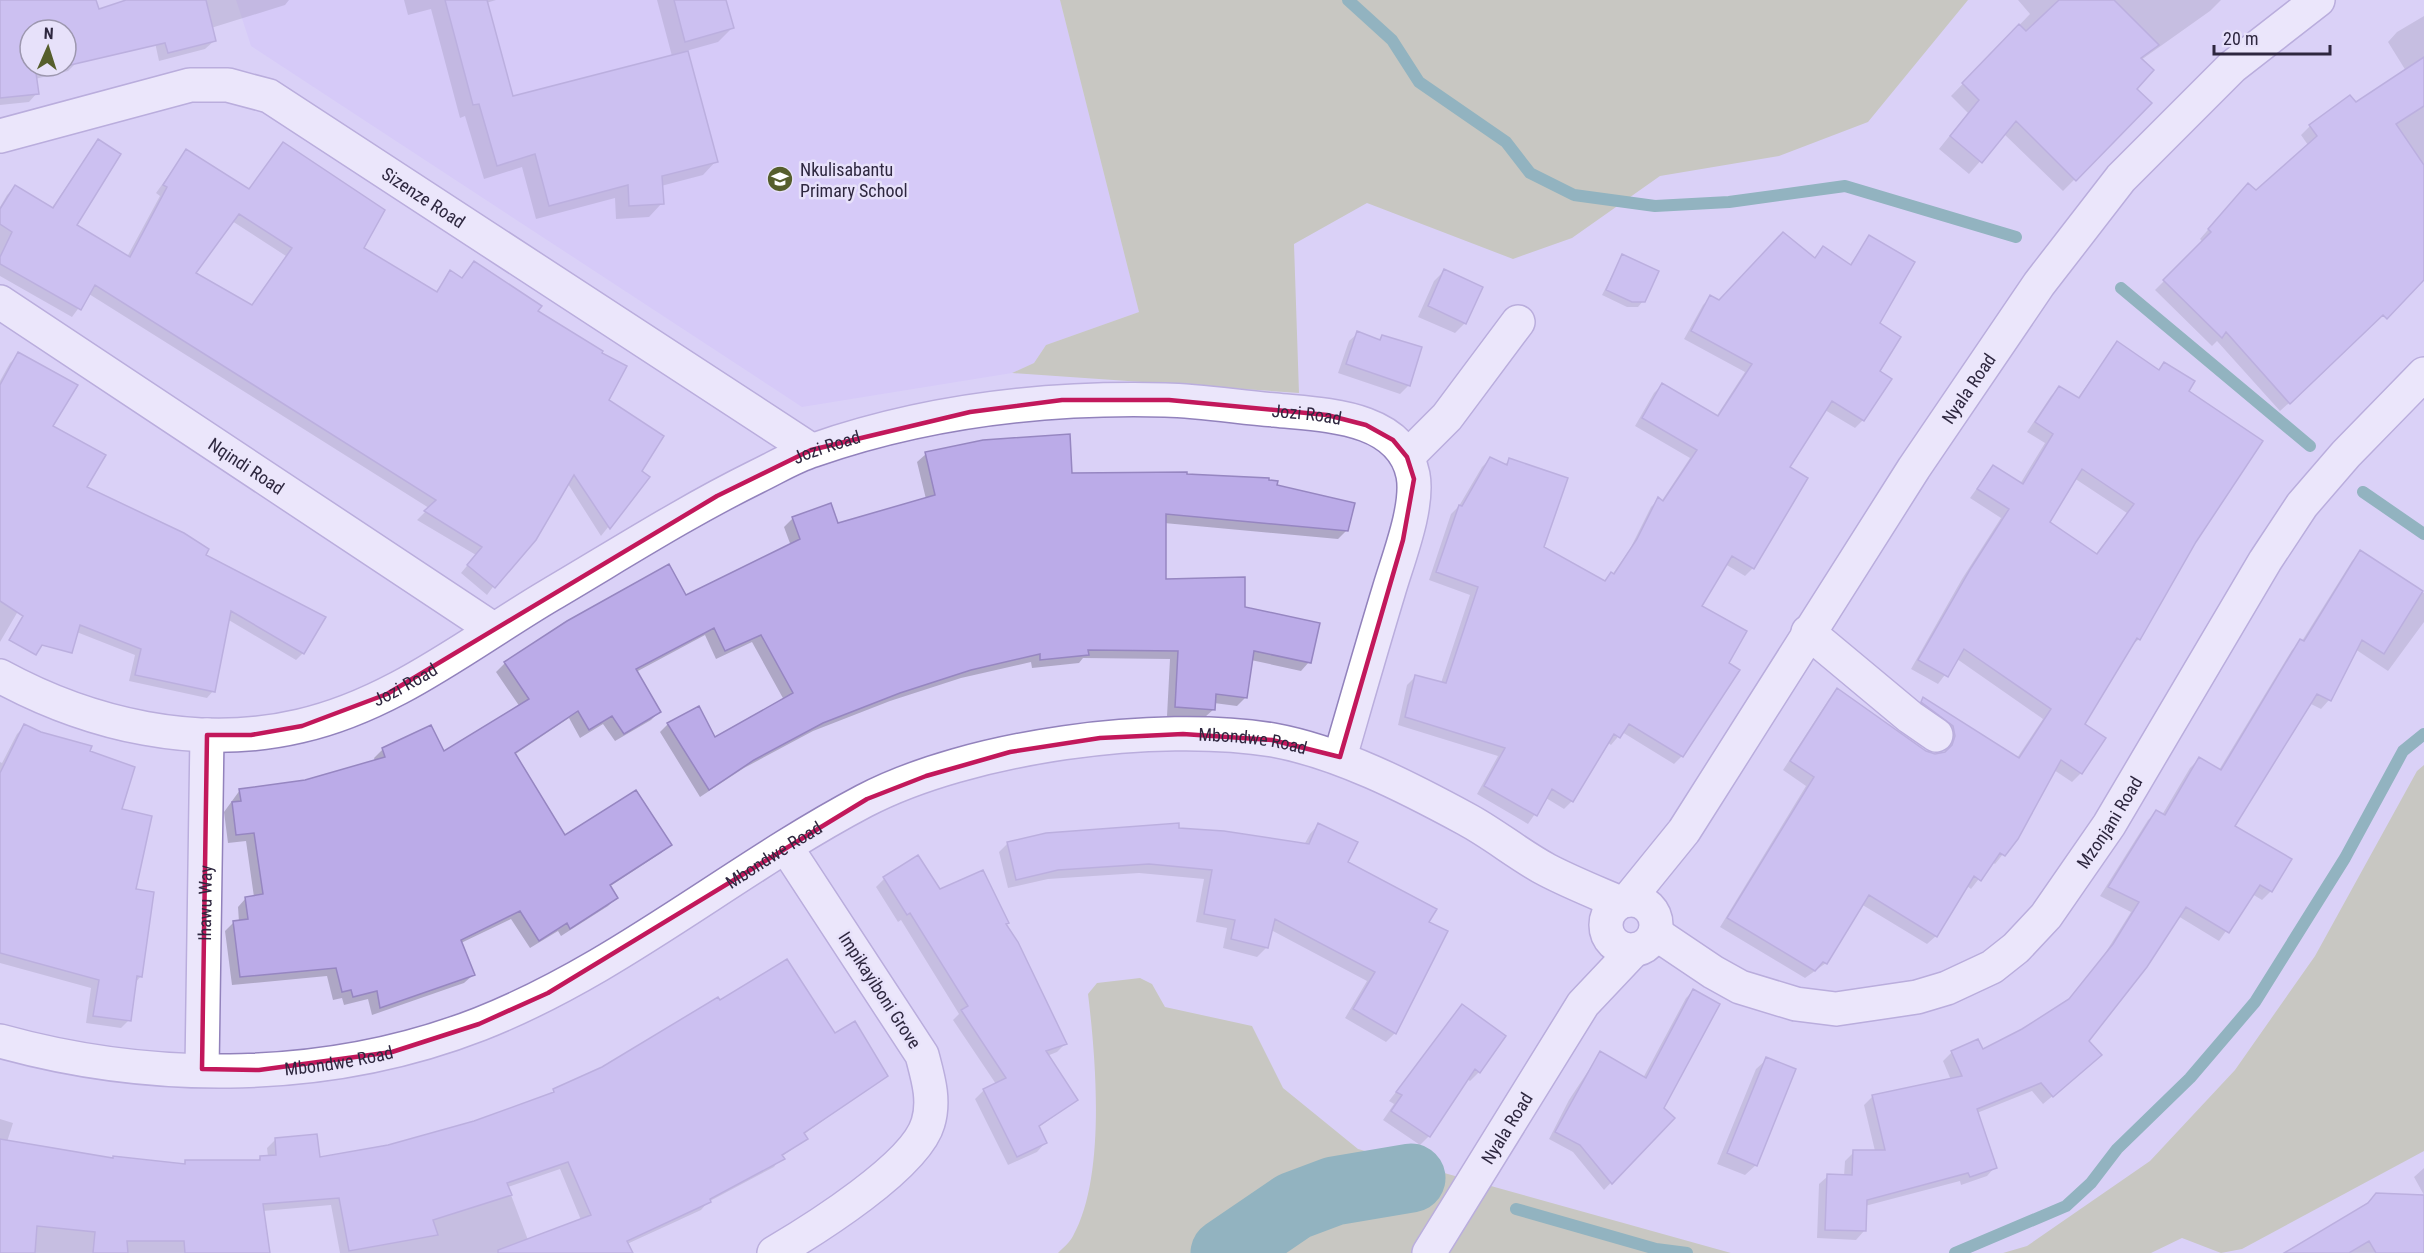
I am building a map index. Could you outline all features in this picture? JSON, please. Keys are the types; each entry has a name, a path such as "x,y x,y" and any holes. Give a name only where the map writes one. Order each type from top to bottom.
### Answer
{"street":[{"name":"Nyala Road","path":"1429,1253 1583,1004 1684,831 1808,632 1914,468 2039,284 2121,178 2232,67 2318,0"},
{"name":"Sizenze Road","path":"0,136 190,85 228,85 269,96 812,450"},
{"name":"Nqindi Road","path":"0,302 493,628"},
{"path":"1340,757 1403,540 1414,479 1407,457 1447,417 1518,322"},
{"name":"Mzonjani Road","path":"1629,923 1740,987 1787,1002 1826,1008 1917,997 1947,988 1992,967 2016,948 2046,916 2109,825 2265,561 2302,505 2346,454 2424,374"},
{"name":"Jozi Road","path":"0,676 74,710 146,729 207,735 251,735 292,728 348,710 387,694 444,663 493,628 717,496 812,450 970,412 1062,400 1169,400 1327,416 1366,425 1393,440 1407,457"},
{"path":"1808,632 1910,717 1936,735"},
{"name":"Mbondwe Road","path":"0,1041 52,1055 116,1066 202,1069 260,1070 329,1063 392,1052 479,1024 548,993 619,954 786,847 867,799 926,776 1010,752 1100,738 1183,734 1272,740 1340,757 1466,819 1629,923"},
{"name":"Ihawu Way","path":"202,1069 207,735"},
{"name":"Impikayiboni Grove","path":"774,1253 812,1232 905,1159 917,1146 928,1124 932,1091 922,1055 786,847"}],"highlighted area":[{"path":"1062,400 1169,400 1327,415 1366,425 1393,440 1407,457 1414,479 1403,540 1340,757 1272,740 1183,734 1100,738 1010,752 926,776 867,799 548,993 479,1024 392,1052 259,1070 202,1069 207,735 251,735 302,726 387,694 717,496 811,450 970,412"}],"shaded area":[{"name":"Nkulisabantu Primary School","path":"236,0 1060,0 1139,312 1046,345 1034,363 1012,373 802,407 251,46"}],"green space":[{"path":"1060,0 1968,0 1868,122 1779,156 1660,176 1572,238 1513,259 1367,203 1294,244 1299,393 1012,373 1034,363 1046,345 1139,312"},
{"path":"2424,765 2424,1151 2242,1249 2221,1253 2182,1238 2151,1253 2003,1253 2027,1246 2150,1161 2235,1070 2315,956 2417,771"},
{"path":"1140,978 1152,984 1165,1007 1252,1026 1283,1088 1358,1149 1731,1253 1058,1253 1072,1238 1083,1211 1090,1183 1094,1151 1096,1118 1094,1051 1088,994 1097,983"}],"building":[{"path":"0,0 96,0 99,9 126,0 206,0 216,41 168,53 165,43 78,63 78,18 18,18 18,78 37,78 39,94 0,98"},
{"path":"445,0 487,0 513,96 688,51 718,162 662,176 664,204 629,206 628,185 549,206 535,154 497,166 479,104 473,105"},
{"path":"674,0 726,0 734,28 685,42"},
{"path":"2059,0 2114,0 2159,45 2141,58 2154,70 2137,89 2152,103 2076,181 2016,121 1982,163 1950,136 1979,100 1962,83 2019,24 2026,31"},
{"path":"2424,57 2424,106 2396,124 2424,165 2424,280 2387,319 2383,315 2290,404 2226,332 2222,338 2163,280 2211,232 2208,229 2248,183 2256,190 2317,136 2309,125 2350,95 2356,102"},
{"path":"98,139 121,154 77,225 130,257 167,187 163,185 186,149 249,189 283,142 385,210 364,248 437,292 450,270 462,278 474,261 542,306 538,311 603,351 602,353 627,366 609,400 664,436 642,471 650,477 610,529 574,475 536,540 495,588 467,565 482,547 424,511 436,500 95,285 81,310 0,264 0,257 12,232 0,224 0,209 15,185 53,208","holes":["239,214 292,248 252,305 196,273"]},
{"path":"1783,232 1815,258 1823,246 1851,265 1869,235 1915,262 1880,323 1901,337 1880,371 1892,379 1864,421 1832,401 1790,467 1808,478 1754,569 1732,556 1702,606 1747,631 1729,663 1740,670 1683,757 1629,724 1620,738 1614,734 1573,802 1552,789 1537,816 1484,786 1505,748 1405,717 1415,675 1446,683 1478,587 1436,572 1459,505 1462,506 1490,457 1507,465 1509,458 1568,478 1544,547 1605,581 1611,572 1614,574 1637,539 1658,497 1663,501 1697,450 1642,418 1662,383 1718,416 1752,364 1691,331 1710,295 1719,300"},
{"path":"1622,254 1659,271 1645,302 1632,302 1606,290"},
{"path":"1444,269 1483,287 1466,324 1428,306"},
{"path":"1357,331 1380,340 1382,335 1422,347 1410,386 1346,364"},
{"path":"2117,341 2159,370 2164,362 2195,381 2189,391 2263,441 2196,542 2140,640 2137,638 2085,724 2106,738 2082,774 2061,760 2018,839 2005,856 2000,853 1981,881 1974,876 1937,937 1869,895 1827,964 1823,962 1815,971 1727,918 1814,777 1790,761 1837,688 1926,751 1935,754 1945,752 1952,745 1955,736 1953,726 1921,702 1923,697 2019,758 2051,709 1964,649 1948,677 1918,660 1971,568 2009,509 1977,489 1993,465 2023,484 2053,434 2035,422 2059,386 2079,398","holes":["2082,469 2134,504 2097,554 2050,522"]},
{"path":"18,352 78,385 53,426 106,455 87,487 184,533 209,549 206,555 326,617 304,654 231,611 215,692 135,675 141,649 80,625 72,653 42,645 36,655 9,640 23,616 0,601 0,385"},
{"path":"1070,434 1072,473 1187,472 1187,474 1269,478 1269,480 1278,481 1277,485 1355,503 1348,531 1166,514 1166,579 1245,577 1245,607 1320,623 1311,663 1254,651 1247,698 1216,694 1215,710 1175,707 1178,651 1088,650 1089,655 1040,660 1040,654 971,670 900,693 823,723 754,760 709,790 667,723 699,706 715,737 793,693 761,635 725,651 714,628 636,669 661,712 624,734 612,716 589,730 578,711 515,753 565,835 636,790 672,845 610,885 618,898 570,929 567,923 539,941 520,911 461,940 475,975 380,1008 377,991 353,997 351,990 342,992 336,968 240,977 233,921 248,919 245,897 263,894 254,833 236,835 232,802 241,801 239,789 305,780 385,757 382,748 431,725 444,751 529,699 504,662 567,621 669,564 686,595 800,539 792,517 831,503 838,523 935,495 925,452 983,440"},
{"path":"2360,550 2423,591 2384,654 2362,640 2331,701 2317,694 2235,826 2292,859 2272,892 2260,885 2229,933 2186,907 2147,967 2089,1041 2102,1055 2053,1097 2041,1083 1977,1109 1997,1168 1970,1177 1968,1173 1867,1200 1866,1231 1825,1230 1827,1174 1852,1175 1853,1150 1885,1150 1872,1095 1962,1076 1951,1051 1978,1039 1983,1049 2022,1029 2069,999 2113,944 2139,902 2108,887 2156,810 2165,815 2199,757 2221,770 2300,639 2304,641"},
{"path":"24,724 41,732 92,746 90,751 135,767 122,809 152,816 136,889 154,892 142,977 137,976 131,1021 93,1016 99,980 0,953 0,773"},
{"path":"1179,823 1179,828 1224,831 1309,844 1318,823 1358,842 1348,862 1437,909 1429,922 1448,931 1396,1034 1353,1009 1375,972 1275,919 1268,948 1231,939 1235,920 1204,914 1212,870 1149,864 1058,870 1016,880 1007,842 1046,833"},
{"path":"918,855 940,889 983,870 1009,923 1006,924 1018,942 1067,1044 1046,1051 1078,1100 1039,1126 1047,1143 1017,1157 983,1089 1006,1078 961,1010 968,1006 910,913 907,915 883,877"},
{"path":"787,959 835,1033 855,1021 888,1076 804,1133 808,1139 782,1155 785,1159 710,1199 711,1202 627,1241 633,1253 498,1253 498,1250 591,1215 568,1162 507,1183 512,1195 433,1220 438,1235 349,1251 339,1198 263,1204 270,1253 185,1253 184,1241 127,1241 128,1253 93,1253 95,1232 37,1226 35,1253 0,1253 0,1139 113,1158 113,1156 185,1164 185,1160 260,1160 260,1156 276,1155 275,1138 317,1134 320,1157 388,1145 474,1121 554,1092 553,1089 602,1067 718,997 720,1000"},
{"path":"1693,989 1720,1004 1664,1108 1675,1118 1612,1184 1580,1145 1555,1132 1600,1051 1646,1078"},
{"path":"1462,1004 1506,1036 1480,1073 1475,1069 1430,1137 1391,1111 1402,1095 1396,1092"},
{"path":"1766,1057 1796,1069 1757,1166 1727,1153"},
{"path":"2376,1193 2424,1195 2424,1253 2376,1253 2369,1241 2349,1253 2284,1253 2368,1203"}],"waterway":[{"path":"1348,0 1392,40 1419,82 1506,142 1530,173 1574,195 1655,206 1729,202 1845,186 2016,237"},
{"path":"2121,288 2310,446"},
{"path":"2363,492 2424,534"},
{"path":"1955,1253 2066,1206 2091,1183 2117,1149 2190,1078 2255,1002 2345,858 2403,751 2424,734"},
{"path":"1225,1253 1294,1206 1334,1191 1411,1178"},
{"path":"1516,1209 1656,1249 1687,1253"}],"place":[{"name":"Nkulisabantu Primary School","path":"780,179"}]}
